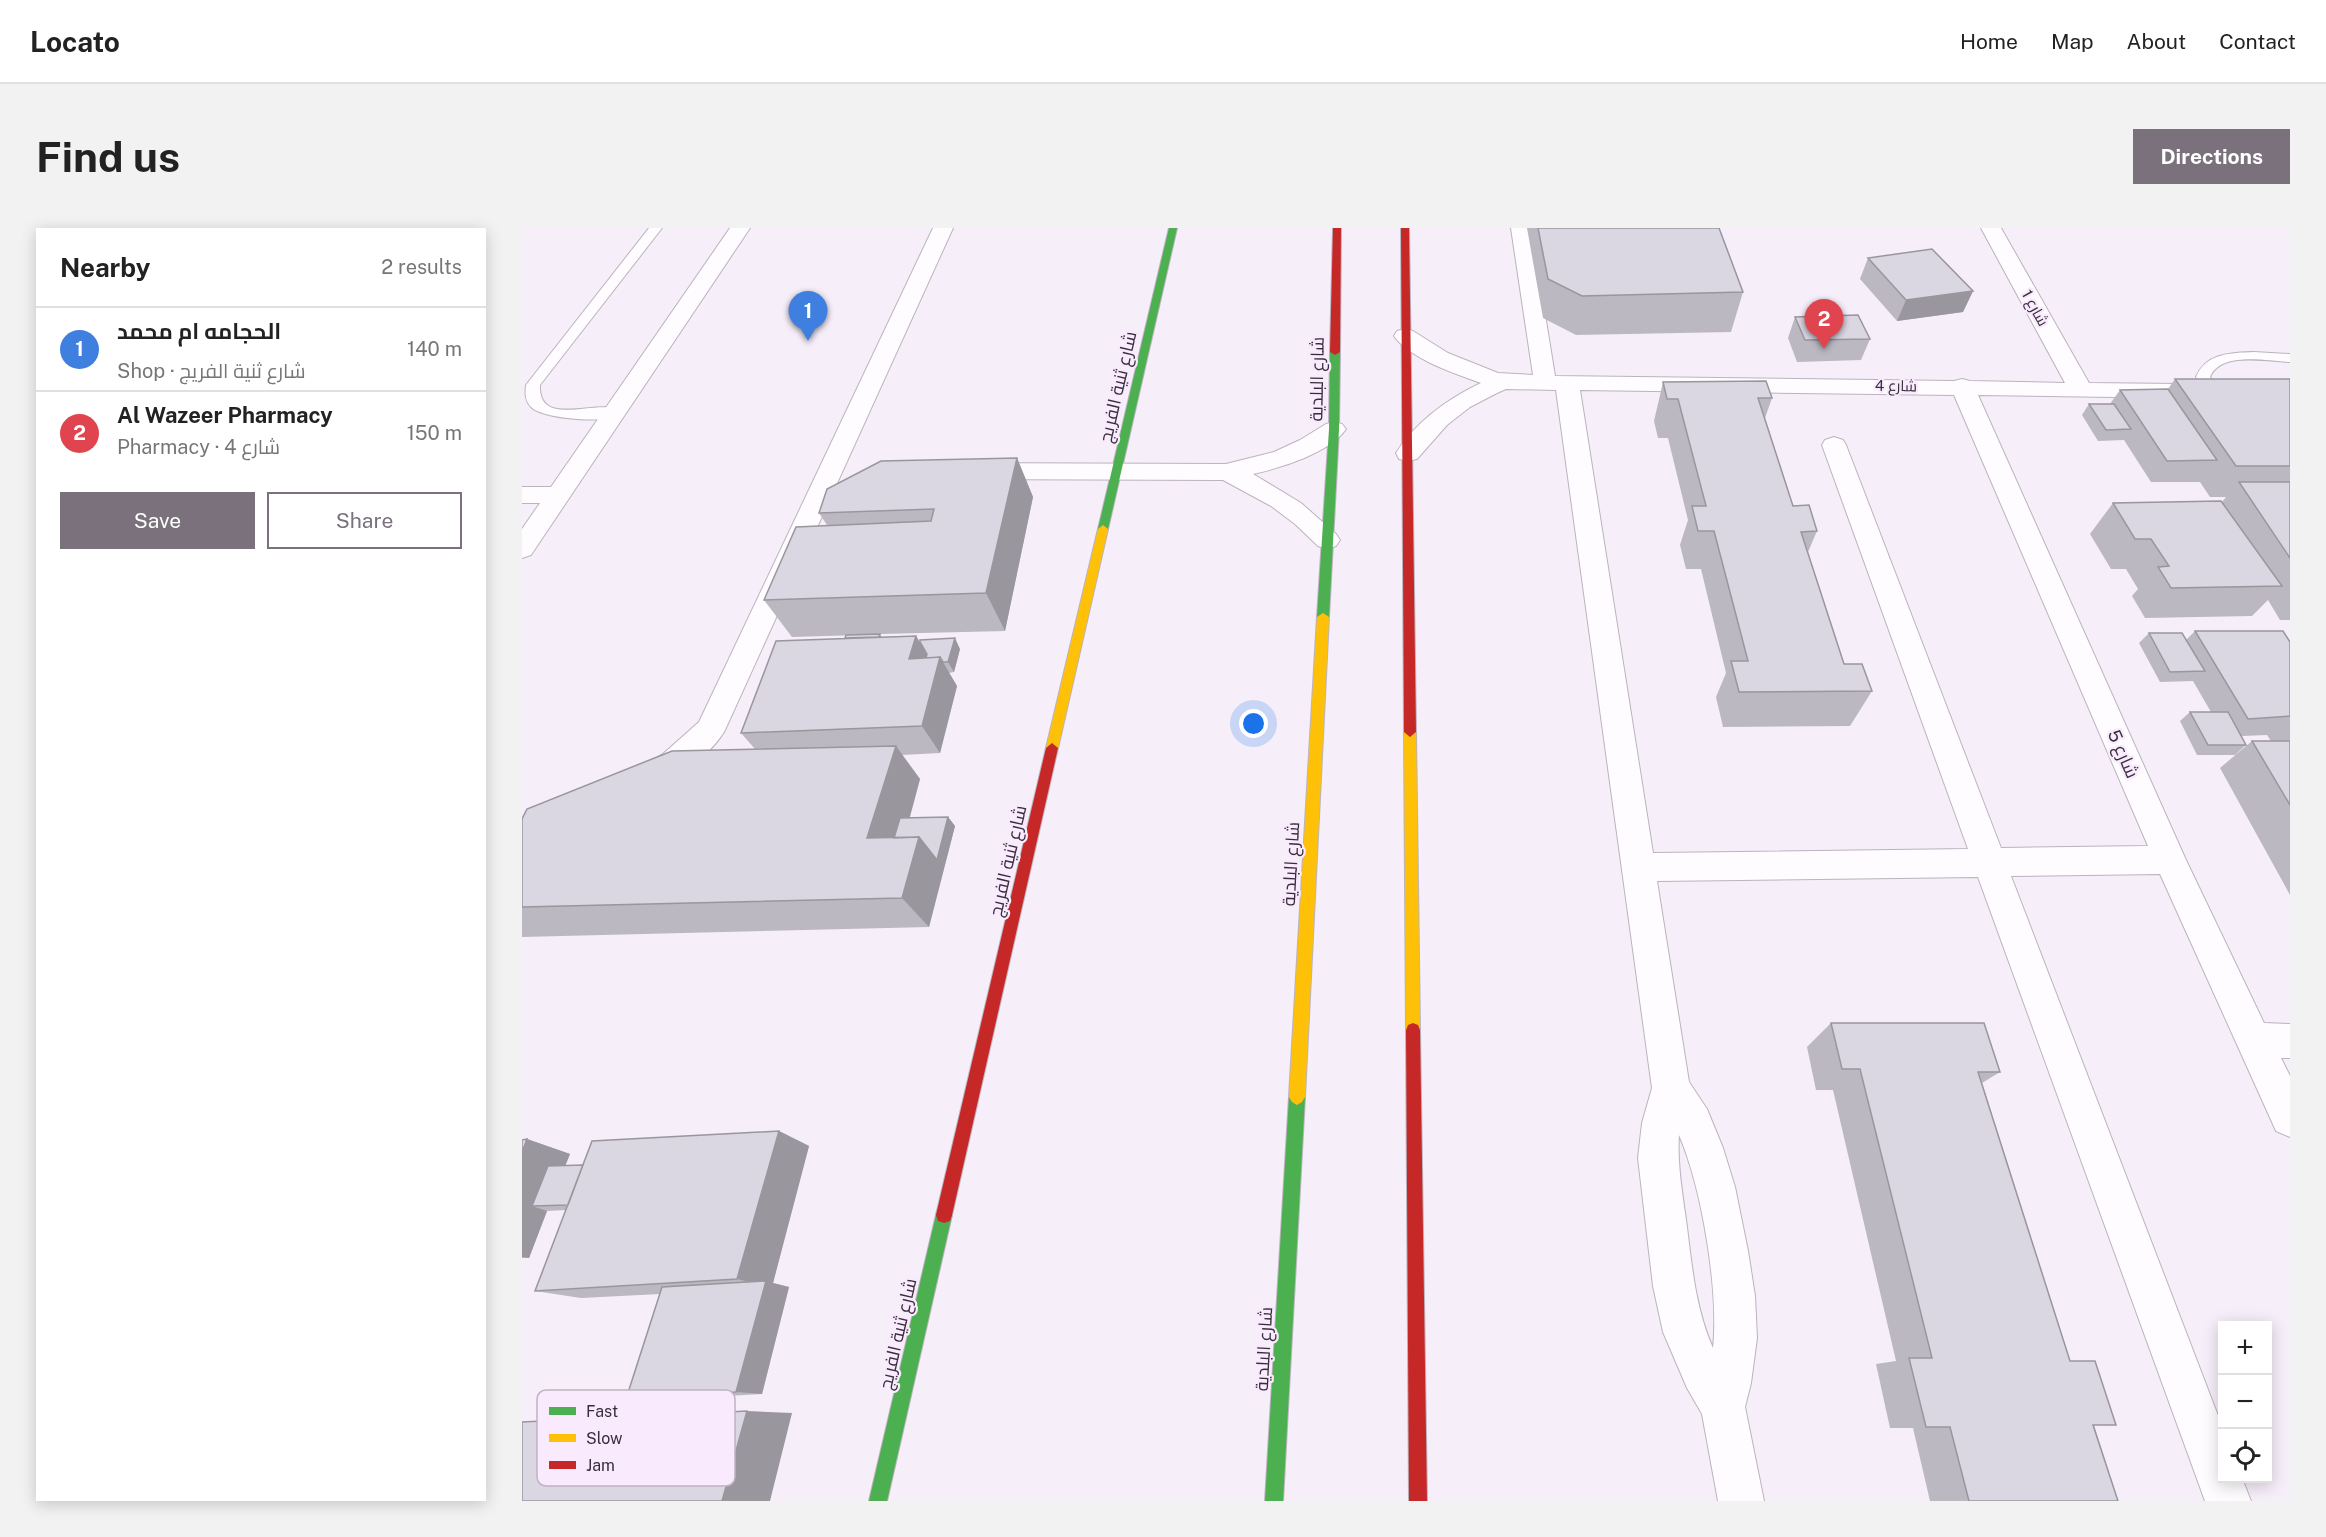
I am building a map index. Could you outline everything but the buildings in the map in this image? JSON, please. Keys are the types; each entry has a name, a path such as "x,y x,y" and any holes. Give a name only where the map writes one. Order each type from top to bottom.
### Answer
{"main road":[{"name":"شارع ثنية الفريج","path":"878,1501 1173,228"},
{"name":"شارع البلدية","path":"1274,1501 1334,429 1337,228"},
{"path":"1405,228 1418,1501"}],"street":[{"path":"522,549 740,228"},
{"path":"634,787 674,763 710,730 842,472 943,228"},
{"path":"1521,228 1556,382 1638,867 1671,1088 1661,1123 1658,1158 1674,1286 1684,1332 1702,1373 1723,1407 1741,1501"},
{"name":"شارع 1","path":"1991,228 2079,388"},
{"name":"شارع 4","path":"1406,336 1420,348 1457,368 1503,382 1962,386 2222,392"},
{"name":"شارع 4","path":"1408,453 1437,419 1464,400 1503,382"},
{"name":"شارع 5","path":"1962,386 2170,860 2273,1041 2290,1118"},
{"path":"950,471 1226,472 1288,457 1313,444 1334,429"},
{"path":"1834,445 2228,1501"},
{"path":"1226,472 1256,484 1283,500 1307,518 1326,540"},
{"path":"522,495 558,495"},
{"path":"1638,867 2170,860"},
{"path":"1671,1088 1692,1120 1706,1154 1716,1190 1734,1282 1737,1316 1736,1350 1733,1376 1723,1407"}],"lane":[{"path":"614,413 561,413 544,410 533,403 530,395 533,385 656,228"},
{"path":"2222,392 2203,377 2204,370 2212,361 2229,357 2290,358"}],"traffic: fast":[{"path":"1103,529 1173,228"},
{"path":"1323,617 1334,429 1335,352"},
{"path":"1274,1501 1297,1097"},
{"path":"878,1501 944,1215"}],"traffic: slow":[{"path":"1052,748 1103,529"},
{"path":"1297,1097 1323,617"},
{"path":"1410,732 1413,1030"}],"traffic: jam":[{"path":"1335,352 1337,228"},
{"path":"1405,228 1410,732"},
{"path":"944,1215 1052,748"},
{"path":"1413,1030 1418,1501"}],"place":[{"name":"الحجامه ام محمد","path":"808,341"},
{"name":"Al Wazeer Pharmacy","path":"1824,349"}]}
